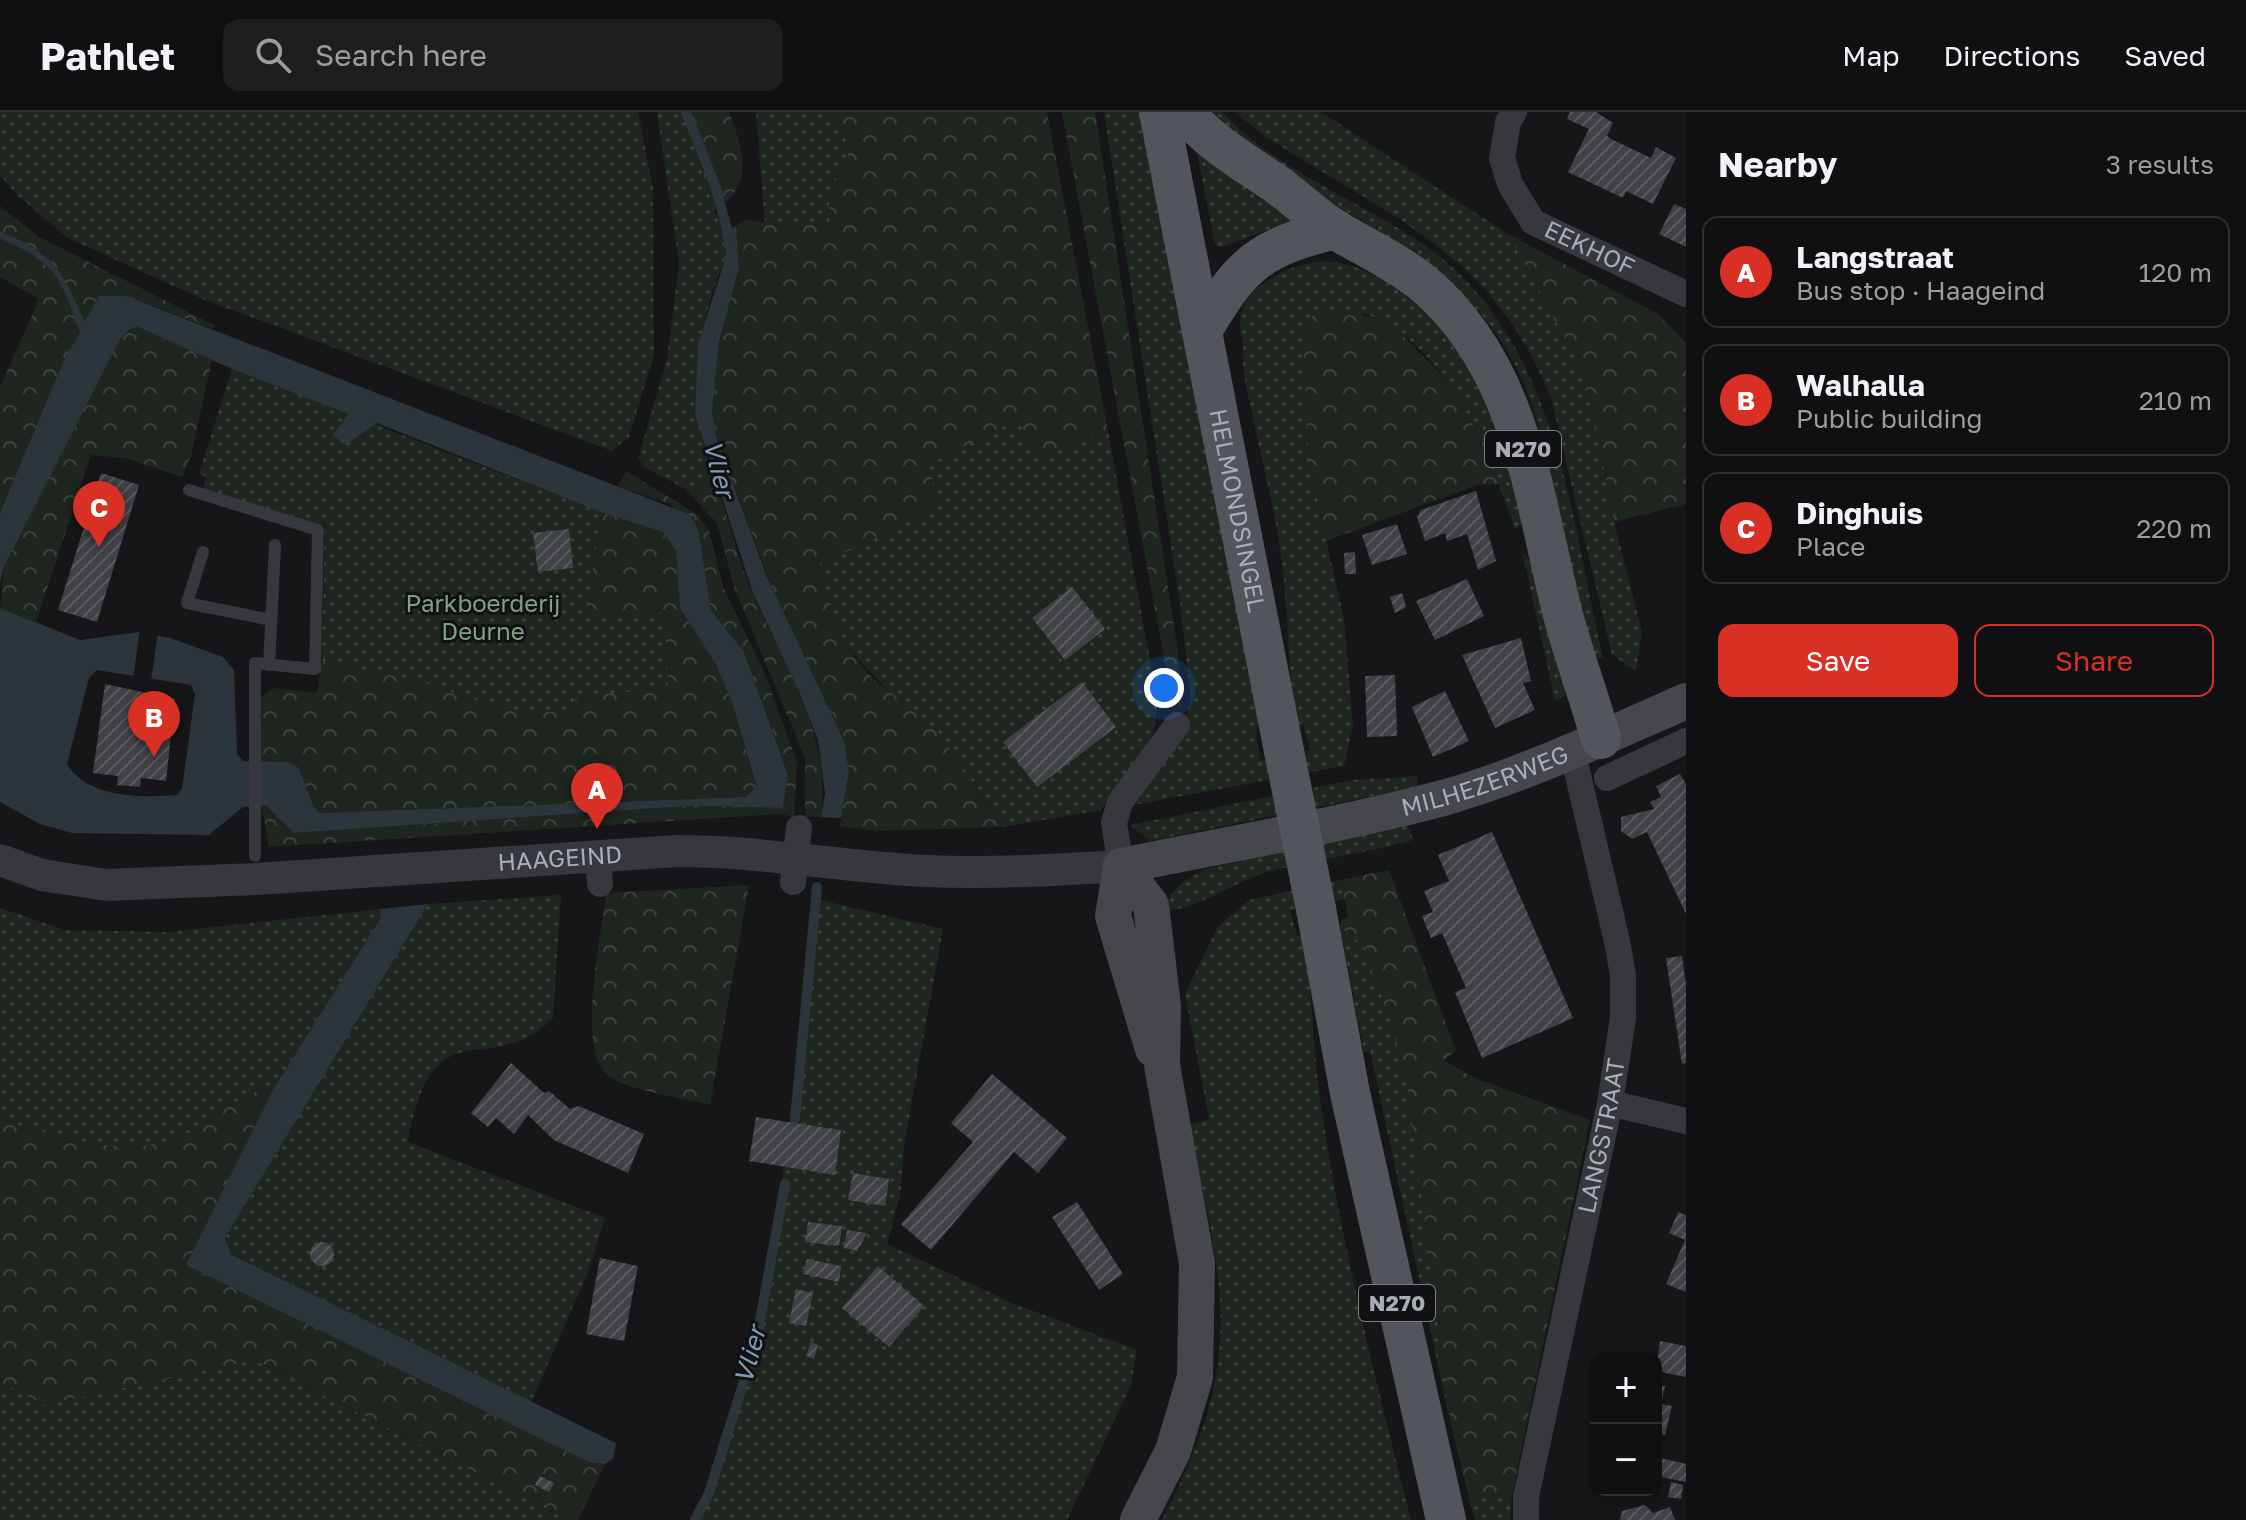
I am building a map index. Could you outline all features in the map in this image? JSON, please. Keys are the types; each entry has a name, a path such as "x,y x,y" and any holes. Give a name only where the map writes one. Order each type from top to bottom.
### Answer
{"main road":[{"name":"HELMONDSINGEL","path":"1159,112 1350,1093 1445,1518"},
{"name":"N270","path":"1184,112 1209,141 1278,185 1335,229 1370,247 1422,282 1476,340 1498,378 1517,424 1564,617 1586,744"},
{"path":"1202,331 1227,287 1250,264 1284,242 1335,229"},
{"name":"MILHEZERWEG","path":"1273,835 1446,797 1586,744 1686,701"},
{"name":"HAAGEIND","path":"1121,866 1273,835"},
{"path":"1121,866 1151,905 1163,1006 1162,1065 1197,1263 1195,1377 1186,1416 1138,1520"}],"street":[{"name":"EEKHOF","path":"1514,112 1508,122 1502,158 1510,184 1533,222 1686,294"},
{"path":"1121,866 1114,823 1120,802 1177,725"},
{"path":"1607,778 1686,741"},
{"name":"LANGSTRAAT","path":"1526,1520 1526,1497 1610,1103 1623,1018 1623,975 1586,744"},
{"path":"794,871 799,828"},
{"name":"HAAGEIND","path":"0,860 42,875 106,885 255,868 599,871 727,851 794,871 958,871 1121,866"},
{"path":"1610,1103 1686,1121"}],"lane":[{"path":"189,490 318,530 315,669 255,663 255,868"},
{"path":"269,665 275,545"},
{"path":"203,552 187,603 271,620"}],"green space":[{"path":"0,112 638,112 653,188 654,354 629,437 612,451 200,298 68,238 16,194 0,175"},
{"path":"657,112 684,112 714,210 725,232 722,234 726,251 724,263 706,315 699,371 702,428 715,481 685,489 645,467 638,459 667,359 679,264"},
{"path":"684,112 729,112 738,140 741,178 736,190 714,210"},
{"path":"756,112 823,112 845,135 846,168 830,187 829,224 765,223"},
{"path":"823,112 1047,112 1108,431 1047,454 1038,454 1016,419 929,465 938,508 820,564 819,572 846,646 872,678 937,730 1003,827 878,831 840,826 849,772 844,741 778,604 717,440 712,413 719,342 739,268 736,226 745,219 765,223 829,223 830,187 846,168 848,155 845,135"},
{"path":"1062,112 1095,112 1178,652 1181,709 1169,685"},
{"path":"1104,112 1140,112 1259,722 1256,733 1260,761 1310,750 1303,724 1296,725 1280,550 1244,376 1240,318 1247,300 1260,286 1295,267 1323,262 1352,266 1379,278 1406,296 1430,318 1469,367 1488,407 1524,524 1515,529 1477,434 1442,374 1419,349 1393,328 1363,313 1318,504 1344,619 1353,725 1344,766 1133,805 1183,732 1191,699 1180,603"},
{"path":"1207,112 1222,112 1243,132 1291,167 1420,242 1466,281 1502,325 1529,375 1550,429 1566,486 1603,658 1592,658 1537,434 1540,433 1522,379 1496,334 1465,297 1429,265 1257,156"},
{"path":"1235,112 1321,112 1508,234 1574,355 1595,420 1614,522 1642,632 1636,671 1612,655 1551,398 1532,357 1511,323 1488,293 1434,243 1282,147"},
{"path":"1197,152 1297,219 1222,247 1215,245"},
{"path":"0,206 39,237 214,325 214,329 126,296 99,296 85,323 54,266 34,248 0,231"},
{"path":"1508,234 1658,314 1686,343 1686,504 1614,522 1595,420 1574,355"},
{"path":"0,239 34,256 54,274 67,297 80,332 63,362 0,513 0,387 39,299 0,277"},
{"path":"1339,310 1389,322 1439,372 1462,401 1499,484 1477,485 1326,541 1308,455 1303,332 1312,316"},
{"path":"138,327 212,359 191,456 182,477 125,458 91,455 36,622 0,608 4,567 120,338 130,329"},
{"name":"Parkboerderij Deurne","path":"232,369 600,512 663,532 673,713 578,753 343,688 322,661 325,525 203,490 206,477 199,474"},
{"path":"1017,419 1038,454 1047,454 1108,431 1157,698 1156,720 1147,750 1101,810 1003,827 974,783 846,646 819,572 820,564 928,465"},
{"path":"626,471 695,513 709,530 724,589 765,674 797,762 794,817 781,814 269,847 262,806 269,808 295,833 688,806 783,808 788,775 744,652 711,610 699,534 670,504 618,487"},
{"path":"715,481 748,583 804,703 813,731 823,787 821,817 805,817 805,758 734,587 717,523 685,489"},
{"path":"600,512 663,532 676,551 680,608 715,663 731,699 757,787 745,797 320,813 313,805 299,768 260,761 262,696 273,688 317,693 322,661 419,681 500,707 535,712 571,709 576,697 668,688 665,613 587,616"},
{"path":"1523,554 1534,563 1567,695 1555,701"},
{"path":"1418,776 1417,787 1150,841 1130,825 1352,780"},
{"path":"1408,826 1413,840 1261,874 1194,904 1166,911 1174,891 1205,869"},
{"path":"1389,870 1456,1051 1443,1060 1475,1078 1590,1120 1512,1494 1469,1498 1451,1425 1407,1084 1392,1025 1362,944 1340,927 1342,919 1348,917 1340,880"},
{"path":"1340,880 1344,899 1290,910 1297,936 1303,935 1317,1078 1338,1205 1411,1520 1162,1520 1205,1419 1216,1376 1221,1325 1217,1267 1190,1124 1209,1119 1185,994 1217,928 1249,900"},
{"path":"749,885 710,1105 639,1089 613,1079 605,1073 597,1059 592,1014 606,893"},
{"path":"561,895 553,1018 529,1036 506,1045 448,1058 432,1072 419,1099 408,1142 605,1218 588,1272 531,1403 231,1253 225,1238 428,904"},
{"path":"812,898 943,929 905,1140 900,1195 887,1244 1012,1303 1137,1350 1131,1385 1067,1520 692,1520 703,1501 751,1346 793,1115"},
{"path":"0,908 65,930 169,932 381,909 380,919 274,1088 248,1095 177,1138 134,1146 88,1142 0,1120"},
{"path":"1340,927 1362,944 1393,1025 1407,1084 1451,1425 1370,1051 1364,1052"},
{"path":"274,1088 187,1265 588,1462 605,1464 578,1520 568,1520 255,1360 44,1405 0,1382 0,1120 88,1142 134,1146 156,1144 190,1132 248,1095"},
{"path":"254,1360 568,1520 0,1520 0,1382 44,1405"},
{"path":"1512,1494 1510,1520 1475,1520 1469,1498"}],"water":[{"path":"736,226 739,268 719,342 712,413 717,440 767,577 844,741 849,772 841,818 821,817 825,793 818,740 753,593 695,414 698,344 724,263 726,251 722,233"},
{"path":"0,231 45,256 62,276 85,322 99,296 126,296 691,515 699,534 711,610 744,652 788,775 783,808 688,806 294,833 266,806 243,807 209,835 72,833 40,824 0,802 0,608 80,640 139,632 170,638 223,657 234,670 237,754 243,761 288,762 299,768 313,805 320,813 745,797 757,787 731,699 715,663 680,608 676,551 663,532 600,512 377,423 345,445 333,435 348,414 232,369 138,327 130,329 120,339 4,567 0,583 0,513 63,362 80,332 67,297 54,274 34,256 0,239","holes":["97,670 191,685 195,694 182,789 176,795 147,796 101,790 76,775 67,764 89,678"]},
{"path":"428,904 225,1238 231,1254 616,1443 613,1459 605,1464 588,1462 186,1265 274,1088 380,919 381,909"}],"pier":[{"path":"140,628 158,632 151,681 133,680"}],"building":[{"path":"1570,112 1596,112 1613,123 1607,136 1611,139 1651,158 1656,147 1676,158 1653,204 1626,191 1623,198 1568,172 1589,129 1567,119"},
{"path":"1674,204 1686,209 1686,247 1659,234"},
{"path":"101,473 139,485 97,622 58,610"},
{"path":"1476,491 1496,561 1478,570 1467,534 1447,541 1445,533 1425,541 1417,517 1421,510"},
{"path":"1397,524 1407,554 1372,565 1362,535"},
{"path":"569,529 573,568 538,572 533,533"},
{"path":"1355,552 1356,574 1345,574 1344,553"},
{"path":"1467,579 1484,616 1435,640 1416,601"},
{"path":"1072,587 1105,629 1065,660 1032,618"},
{"path":"1402,593 1406,607 1395,613 1390,597"},
{"path":"1521,638 1531,681 1523,683 1535,710 1495,728 1462,655"},
{"path":"1395,675 1397,736 1367,737 1365,676"},
{"path":"1082,682 1116,727 1037,787 1003,742"},
{"path":"105,684 175,699 166,781 141,778 140,787 117,785 118,776 93,773"},
{"path":"1445,691 1469,741 1433,757 1412,707"},
{"path":"1680,774 1686,784 1686,914 1647,832 1632,839 1621,831 1621,817 1654,809 1650,802 1661,797 1656,786"},
{"path":"1492,832 1573,1018 1482,1058 1455,992 1466,988 1442,933 1431,938 1422,916 1433,912 1424,891 1449,881 1438,855"},
{"path":"1682,956 1686,985 1686,1063 1682,1064 1666,958"},
{"path":"511,1063 544,1093 549,1091 570,1109 579,1106 644,1134 628,1173 554,1140 528,1115 514,1134 496,1118 488,1127 471,1113"},
{"path":"992,1074 1067,1138 1038,1173 1014,1152 931,1250 901,1224 973,1142 951,1123"},
{"path":"756,1117 841,1130 835,1175 749,1161"},
{"path":"853,1173 889,1179 885,1206 848,1200"},
{"path":"1077,1202 1123,1274 1099,1290 1052,1217"},
{"path":"1678,1212 1686,1215 1686,1292 1666,1284 1685,1240 1669,1233"},
{"path":"808,1222 842,1226 839,1246 805,1242"},
{"path":"847,1230 867,1233 857,1251 844,1248"},
{"path":"322,1242 331,1245 334,1254 331,1263 322,1266 313,1263 310,1254 313,1245"},
{"path":"600,1258 638,1266 624,1341 586,1334"},
{"path":"807,1259 841,1266 839,1282 803,1274"},
{"path":"878,1266 924,1306 889,1347 842,1308"},
{"path":"796,1289 813,1293 806,1326 789,1323"},
{"path":"1660,1341 1686,1346 1686,1377 1662,1372 1662,1352 1659,1352"},
{"path":"811,1342 818,1345 814,1359 806,1356"},
{"path":"1662,1404 1672,1406 1665,1435 1662,1434"},
{"path":"1662,1458 1686,1464 1686,1482 1662,1477"},
{"path":"540,1476 554,1483 549,1492 535,1485"},
{"path":"1671,1482 1683,1485 1681,1499 1668,1497"},
{"path":"1645,1505 1653,1513 1670,1507 1675,1520 1620,1520 1622,1511"}],"waterway":[{"name":"Vlier","path":"686,112 716,188 730,241"},
{"name":"Vlier","path":"795,1119 817,887"},
{"name":"Vlier","path":"695,1520 709,1493 756,1342 785,1184"}],"place":[{"name":"Dinghuis","path":"99,547"},
{"name":"Walhalla","path":"154,757"},
{"name":"Langstraat","path":"597,829"}]}
